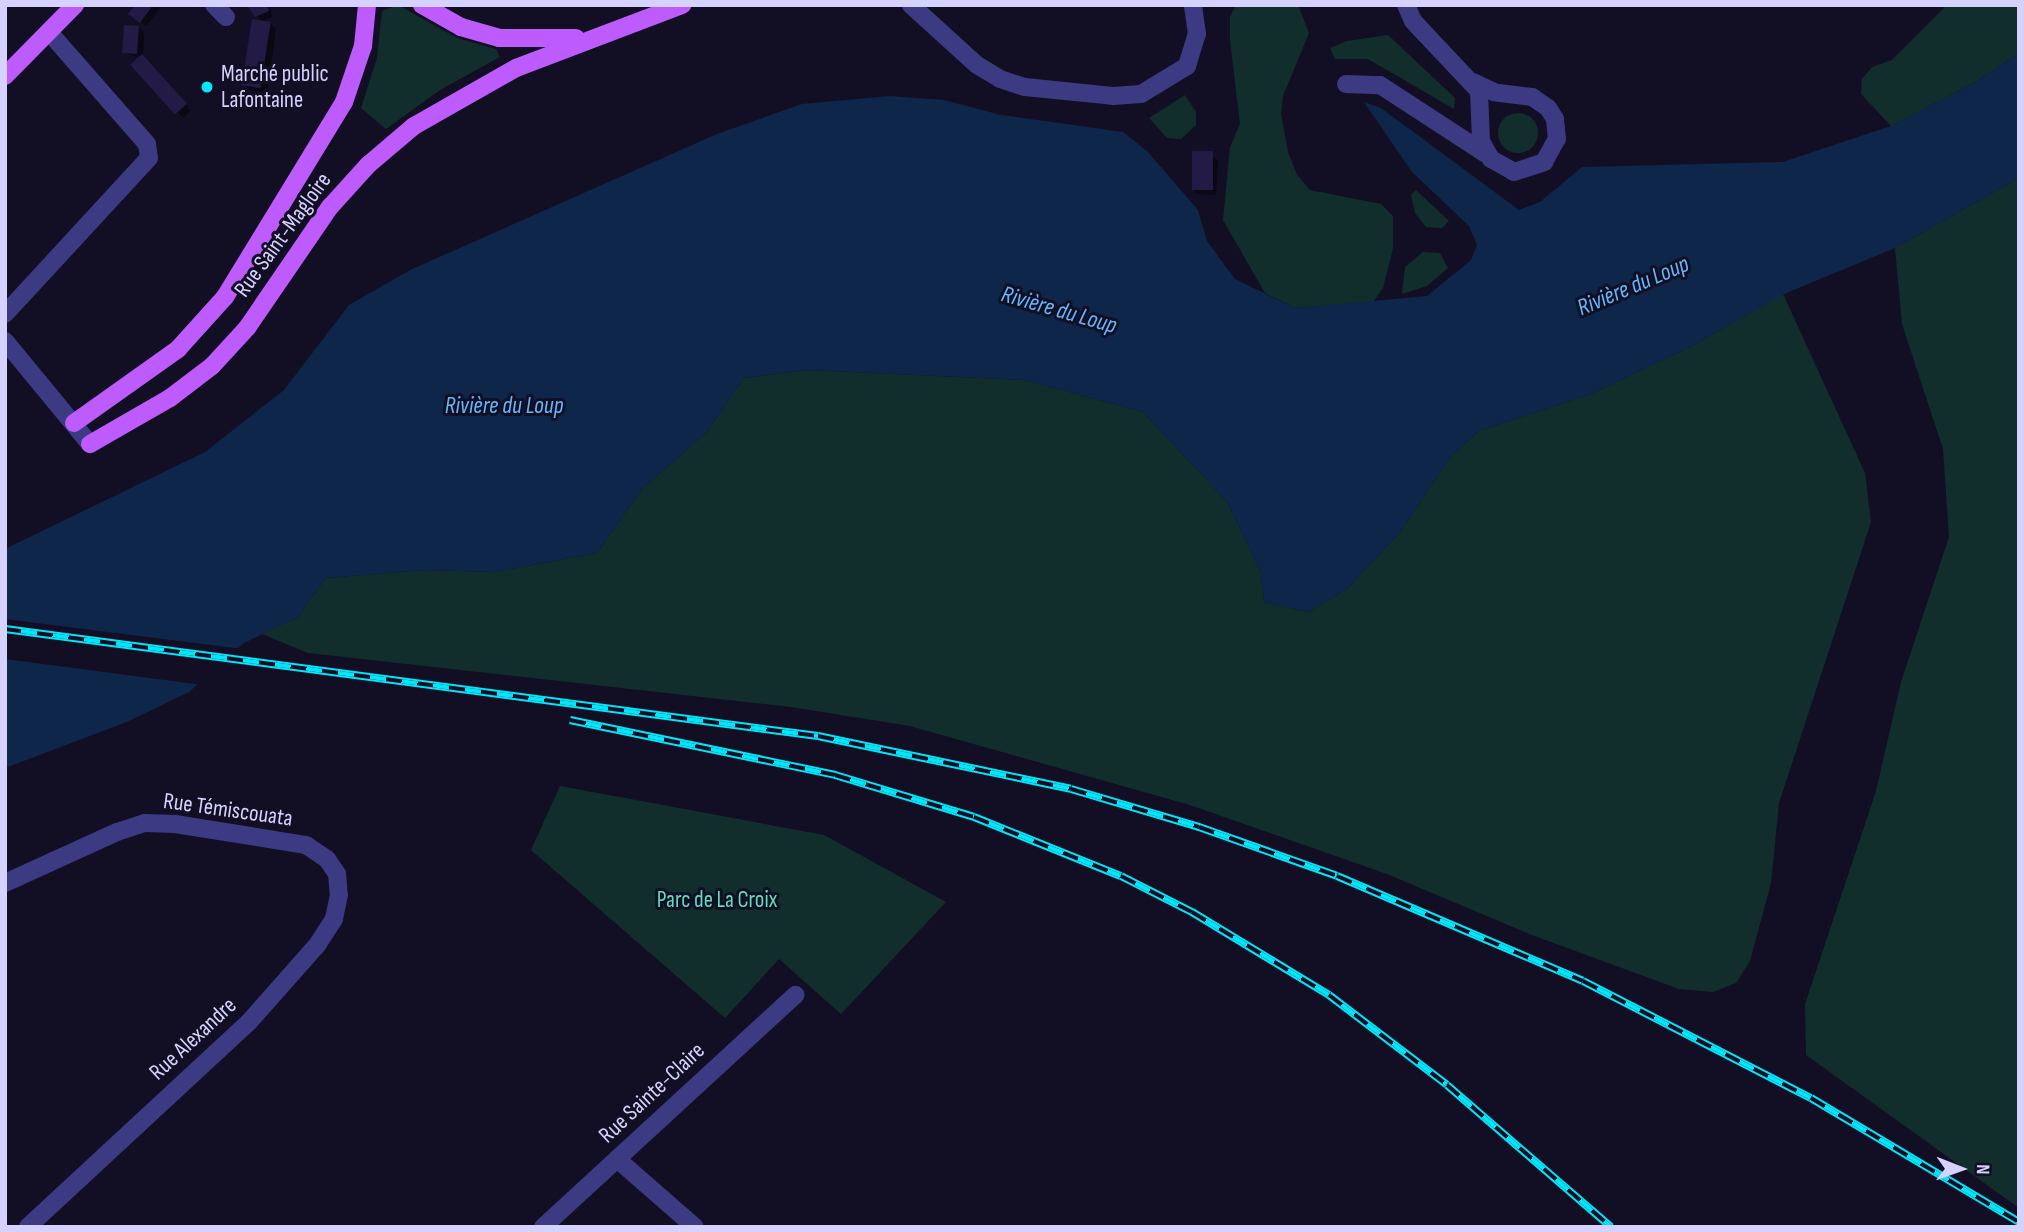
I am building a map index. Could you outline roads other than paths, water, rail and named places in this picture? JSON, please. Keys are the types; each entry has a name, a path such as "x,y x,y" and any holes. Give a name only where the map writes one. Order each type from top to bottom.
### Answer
{"main road":[{"path":"5,76 75,5"},
{"name":"Rue Saint-Magloire","path":"74,422 178,349 225,297 344,102 363,46 368,5"},
{"path":"422,5 461,27 499,38 592,36 682,5"},
{"name":"Rue Saint-Magloire","path":"90,444 170,398 212,366 247,328 330,206 387,147 478,86 592,36"}],"street":[{"path":"911,5 977,65 1000,79 1025,87 1113,96 1141,94 1162,86 1187,66 1198,34 1193,5"},
{"path":"1346,84 1380,85 1507,170 1533,169 1553,152 1557,126 1538,100 1494,92 1474,82 1424,34 1406,5"},
{"path":"5,314 149,159 147,144 49,32"},
{"path":"1474,82 1482,99 1481,134 1486,154"},
{"path":"8,350 74,422 90,444"},
{"name":"Rue Témiscouata","path":"5,883 145,823 306,845 327,859"},
{"name":"Rue Alexandre","path":"28,1227 249,1022 318,944 334,919 339,895 337,874 327,859"},
{"name":"Rue Sainte-Claire","path":"543,1227 795,995"},
{"path":"617,1158 695,1227"}],"water":[{"name":"Rivière du Loup","path":"2019,53 2019,178 1895,248 1784,294 1692,346 1591,394 1479,431 1452,455 1400,532 1347,589 1308,612 1264,602 1261,573 1228,503 1143,412 1025,380 808,370 744,378 706,433 642,489 597,553 495,572 423,570 326,578 298,617 244,643 189,692 127,722 5,768 5,549 205,452 284,390 349,305 410,270 717,134 802,104 890,96 944,100 1001,115 1123,132 1148,152 1198,210 1207,241 1235,279 1295,308 1427,296 1471,260 1477,245 1469,226 1412,172 1364,102 1381,108 1519,210 1540,202 1582,167 1783,162 1891,126 1972,84"}],"railway":[{"path":"5,629 818,736 1071,789 1199,827 1337,876 1583,981 1811,1098 2019,1222"},
{"path":"570,720 835,775 974,817 1121,876 1192,912 1329,995 1447,1085 1611,1227"}],"place":[{"name":"Marché public Lafontaine","path":"207,87"}],"park label":[{"name":"Parc de La Croix","path":"717,900"}]}
